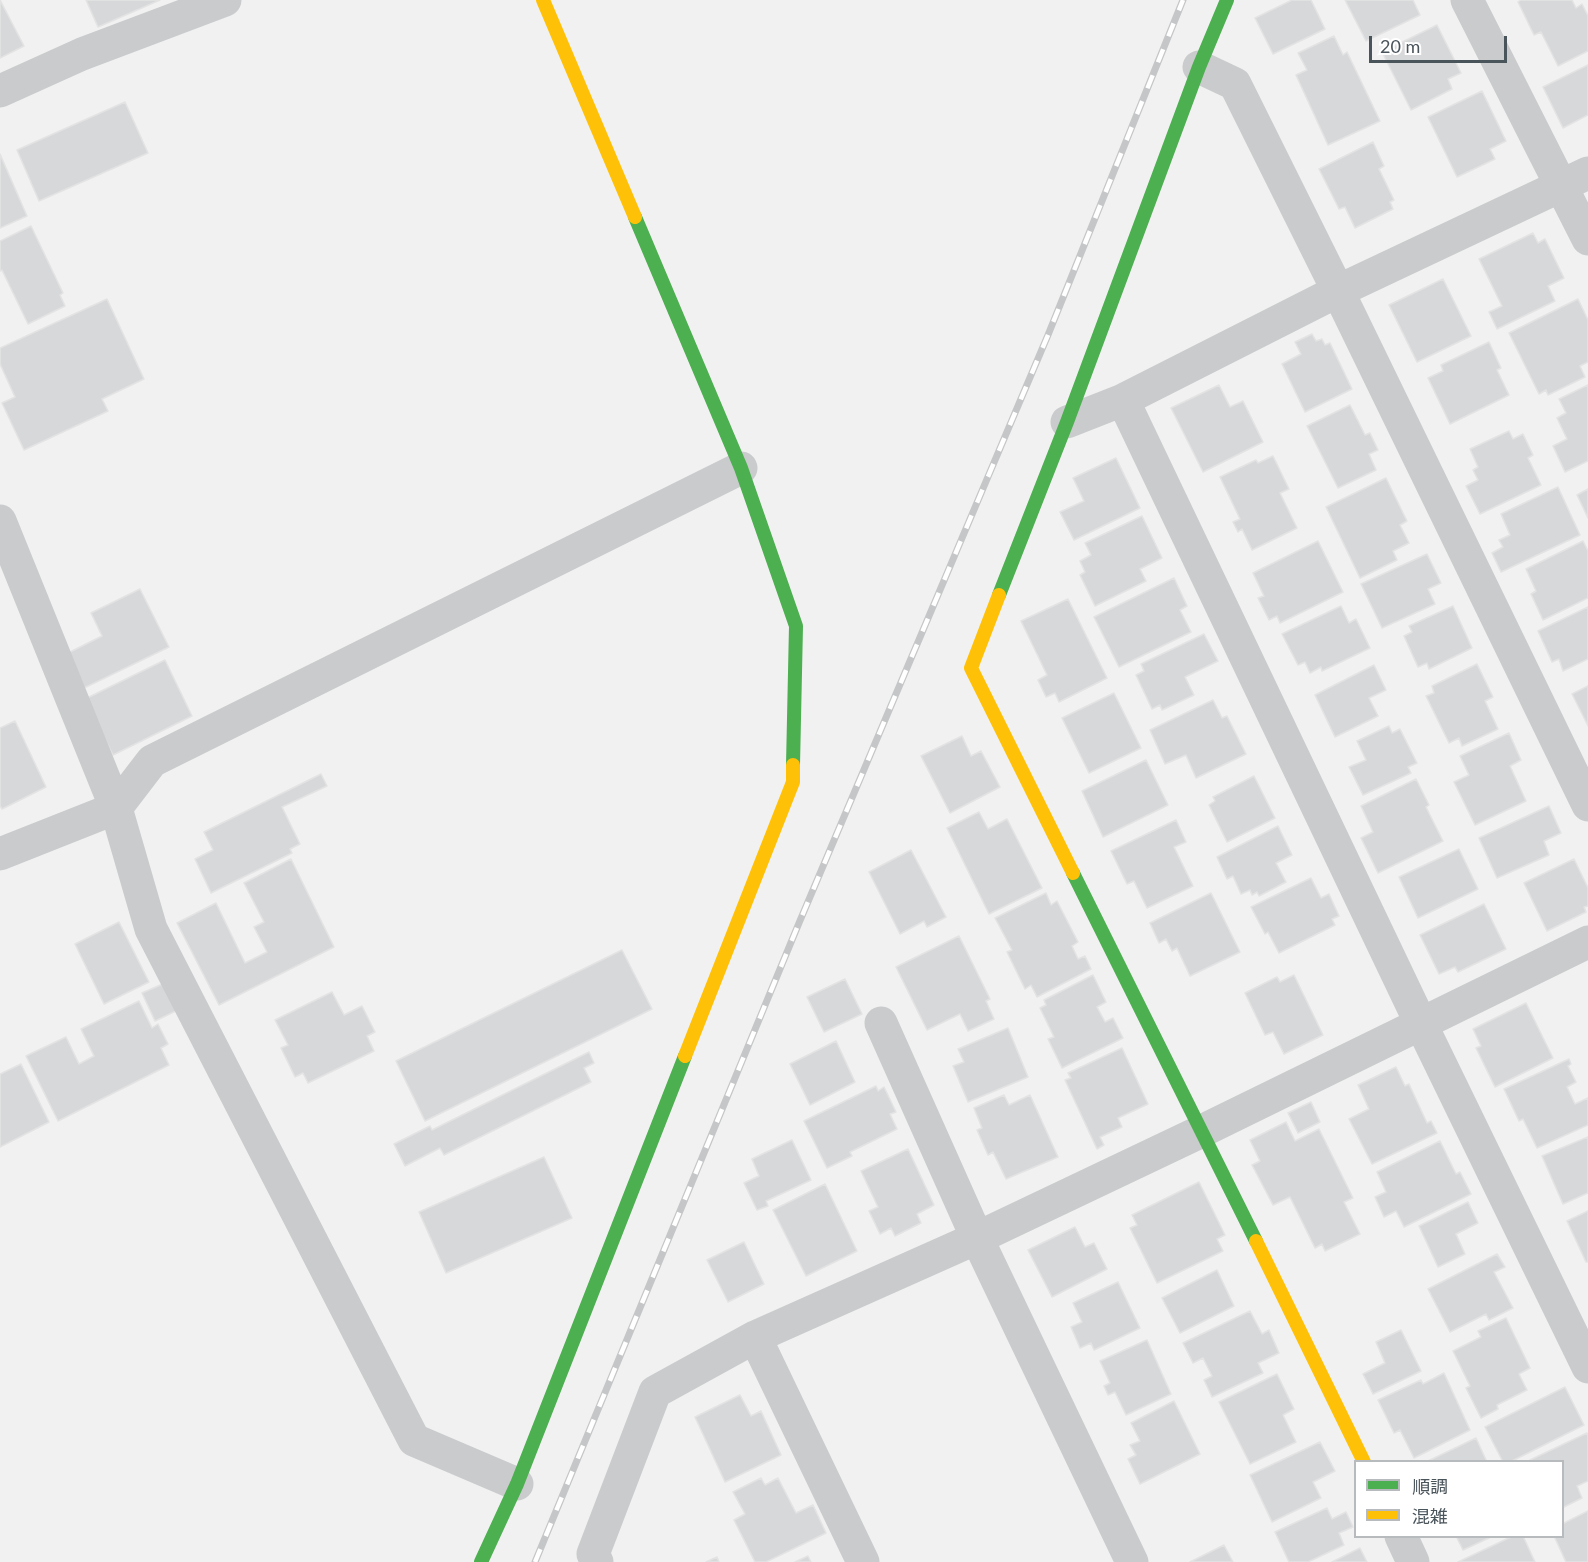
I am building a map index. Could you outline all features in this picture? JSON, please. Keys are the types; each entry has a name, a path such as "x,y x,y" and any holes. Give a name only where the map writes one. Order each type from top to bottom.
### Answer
{"street":[{"path":"0,91 82,54 225,0"},
{"path":"481,1562 517,1485 793,782 796,626 741,468 543,0"},
{"path":"1227,0 1199,68 1067,422 971,668 1364,1460"},
{"path":"1467,0 1575,179 1588,238"},
{"path":"1199,68 1235,84 1588,805"},
{"path":"1067,422 1123,400 1338,291 1575,179"},
{"path":"1123,400 1421,1024 1588,1366"},
{"path":"0,854 116,808 152,761 741,468"},
{"path":"0,521 116,808 151,928 414,1440 517,1485"},
{"path":"597,1562 593,1554 655,1392 755,1337 976,1238 1202,1131 1588,942"},
{"path":"881,1023 976,1238 1132,1562"},
{"path":"755,1337 863,1562"},
{"path":"1402,1538 1413,1562"}],"building":[{"path":"0,0 24,46 0,58"},
{"path":"86,0 160,0 98,27"},
{"path":"1292,0 1311,0 1325,29 1273,54 1255,18"},
{"path":"1345,0 1413,0 1420,15 1366,41"},
{"path":"1521,0 1572,0 1576,8 1582,4 1588,16 1588,51 1558,66 1541,32 1534,35 1518,2"},
{"path":"1437,25 1461,73 1448,79 1452,89 1411,110 1382,52"},
{"path":"1334,36 1343,55 1347,52 1380,121 1328,145 1296,75 1307,70 1298,53"},
{"path":"1588,65 1588,115 1563,128 1543,87"},
{"path":"1482,91 1506,141 1490,149 1495,159 1457,177 1428,117"},
{"path":"125,102 148,153 39,201 17,150"},
{"path":"1373,142 1384,166 1379,169 1394,200 1390,202 1393,209 1355,228 1345,207 1339,209 1319,169"},
{"path":"0,154 27,216 0,228"},
{"path":"31,226 63,293 60,295 65,306 28,324 2,270 0,271 0,241"},
{"path":"1533,233 1538,243 1545,239 1564,278 1548,286 1555,301 1497,329 1489,312 1502,306 1479,259"},
{"path":"1443,279 1471,336 1417,362 1389,305"},
{"path":"107,299 144,379 102,399 108,411 24,450 2,403 15,397 0,364 0,348"},
{"path":"1578,299 1588,320 1588,362 1580,366 1585,377 1548,395 1546,390 1539,394 1509,333"},
{"path":"1312,334 1316,341 1322,339 1325,345 1330,343 1352,389 1305,412 1282,364 1301,354 1295,342"},
{"path":"1489,342 1501,368 1497,370 1509,395 1450,424 1428,378 1443,371 1441,365"},
{"path":"1219,385 1230,407 1243,401 1263,442 1203,472 1171,408"},
{"path":"1588,385 1588,461 1565,472 1553,446 1567,439 1557,418 1566,413 1559,399"},
{"path":"1350,405 1365,435 1370,433 1378,450 1369,454 1376,470 1338,488 1307,426"},
{"path":"1509,431 1513,439 1523,434 1533,455 1528,458 1541,485 1480,514 1466,486 1478,480 1473,470 1478,467 1470,449"},
{"path":"1273,456 1289,489 1280,493 1297,528 1252,550 1242,529 1238,532 1233,522 1240,519 1220,477 1256,460 1258,463"},
{"path":"1116,458 1140,508 1074,540 1060,512 1084,501 1073,478"},
{"path":"1386,478 1407,521 1400,525 1409,543 1393,551 1397,560 1360,578 1326,507"},
{"path":"1558,487 1580,535 1501,572 1492,553 1503,547 1499,540 1510,535 1501,514"},
{"path":"1588,489 1588,518 1577,495"},
{"path":"1142,516 1162,558 1140,569 1146,581 1095,606 1080,575 1085,572 1080,561 1091,555 1085,543"},
{"path":"1318,541 1343,592 1280,623 1277,616 1269,620 1258,598 1264,596 1253,573"},
{"path":"1583,541 1588,551 1588,598 1543,620 1531,594 1536,591 1526,569"},
{"path":"1427,554 1441,583 1428,589 1435,604 1382,628 1361,584"},
{"path":"1174,578 1187,606 1180,610 1191,632 1119,667 1094,617"},
{"path":"140,589 169,647 84,688 66,654 102,636 91,613"},
{"path":"1068,599 1107,678 1059,702 1055,693 1046,697 1038,680 1047,675 1021,621"},
{"path":"1341,606 1349,623 1356,619 1370,648 1322,671 1321,667 1310,673 1305,662 1298,665 1282,634"},
{"path":"1453,606 1472,648 1429,669 1427,663 1418,667 1404,636 1412,632 1409,626"},
{"path":"1588,607 1588,659 1563,671 1559,659 1552,662 1538,631"},
{"path":"1204,634 1218,661 1185,677 1194,695 1162,710 1160,705 1152,709 1136,675 1144,671 1141,664"},
{"path":"165,660 192,716 113,755 85,699"},
{"path":"1477,664 1493,697 1485,701 1498,729 1462,746 1459,738 1449,743 1426,696 1434,693 1432,686"},
{"path":"1374,665 1386,690 1369,698 1378,716 1335,737 1315,695"},
{"path":"1588,686 1588,726 1572,694"},
{"path":"1114,693 1141,748 1089,773 1062,718"},
{"path":"1213,700 1222,718 1227,716 1246,754 1196,778 1186,755 1165,764 1150,730"},
{"path":"15,721 46,787 2,809 0,806 0,728"},
{"path":"1389,726 1392,733 1400,729 1417,763 1408,767 1411,773 1363,795 1349,767 1366,760 1357,741"},
{"path":"1509,733 1521,760 1510,766 1526,801 1475,825 1454,782 1469,775 1460,756"},
{"path":"962,736 971,756 981,751 1000,787 950,813 921,756"},
{"path":"1146,760 1168,805 1103,837 1082,791"},
{"path":"321,774 327,786 282,807 300,844 290,849 292,853 211,893 195,859 213,850 204,832"},
{"path":"1254,776 1275,818 1227,842 1209,805 1215,801 1213,797"},
{"path":"1416,779 1429,805 1426,807 1443,841 1378,873 1361,838 1373,832 1361,806"},
{"path":"1549,806 1561,833 1544,841 1549,855 1497,878 1479,838"},
{"path":"979,812 988,829 1007,819 1042,888 989,914 947,828"},
{"path":"1176,820 1186,842 1174,847 1193,886 1147,908 1134,881 1127,884 1111,851"},
{"path":"1278,826 1292,855 1276,863 1286,882 1259,896 1257,892 1252,895 1250,890 1241,894 1233,876 1227,879 1217,857"},
{"path":"1459,849 1478,889 1418,918 1399,877"},
{"path":"911,850 946,917 927,927 924,921 900,934 869,872"},
{"path":"291,859 334,947 219,1005 177,923 216,903 245,963 267,952 254,927 264,922 244,883"},
{"path":"1574,859 1588,888 1588,906 1584,907 1586,912 1547,931 1524,883"},
{"path":"1311,878 1321,898 1329,894 1339,916 1332,919 1335,925 1279,953 1268,932 1265,934 1251,907"},
{"path":"1046,893 1051,905 1057,901 1078,942 1072,946 1078,959 1085,956 1091,969 1037,997 1031,985 1025,989 1007,952 1012,950 995,918"},
{"path":"1211,893 1240,952 1190,976 1177,948 1172,951 1166,939 1159,943 1150,923"},
{"path":"1484,904 1506,949 1458,972 1455,967 1439,974 1420,935"},
{"path":"119,922 149,982 104,1004 75,944"},
{"path":"959,936 990,999 986,1001 994,1019 968,1031 960,1014 927,1030 896,967"},
{"path":"622,950 652,1009 425,1121 396,1061"},
{"path":"1093,975 1106,1002 1097,1007 1105,1022 1113,1018 1123,1038 1062,1068 1048,1039 1054,1037 1040,1008 1046,1005 1044,1000"},
{"path":"1294,975 1323,1035 1284,1054 1273,1032 1265,1035 1245,993 1277,977 1280,982"},
{"path":"845,979 862,1014 824,1032 807,997"},
{"path":"165,983 178,1010 155,1021 142,993"},
{"path":"332,992 344,1015 362,1006 375,1032 367,1036 374,1051 308,1083 303,1073 295,1077 281,1048 288,1045 275,1020"},
{"path":"139,1001 152,1028 158,1024 168,1044 161,1048 169,1065 58,1121 26,1056 66,1037 79,1064 94,1056 81,1029"},
{"path":"1526,1003 1553,1058 1495,1087 1476,1048 1481,1046 1473,1029"},
{"path":"1008,1028 1028,1077 968,1102 953,1066 964,1062 958,1049"},
{"path":"836,1041 855,1082 810,1105 790,1064"},
{"path":"1122,1048 1148,1104 1118,1118 1122,1127 1100,1137 1104,1145 1097,1149 1065,1080 1071,1078 1068,1073"},
{"path":"589,1052 594,1063 584,1068 591,1082 444,1155 440,1148 405,1166 394,1144 430,1126 432,1130"},
{"path":"1569,1059 1571,1064 1568,1066 1576,1082 1567,1087 1575,1104 1588,1098 1588,1125 1537,1148 1523,1119 1519,1121 1504,1089"},
{"path":"21,1064 49,1122 0,1147 0,1074"},
{"path":"1396,1067 1405,1086 1409,1084 1427,1123 1431,1121 1437,1133 1372,1164 1349,1119 1369,1109 1358,1085"},
{"path":"876,1086 878,1091 884,1087 896,1112 890,1114 897,1129 850,1152 852,1156 827,1168 804,1121"},
{"path":"1004,1095 1009,1105 1030,1095 1058,1157 1006,1179 993,1152 988,1155 977,1130 982,1128 974,1108"},
{"path":"1311,1102 1320,1122 1298,1133 1288,1113"},
{"path":"1286,1122 1295,1141 1319,1129 1353,1198 1344,1202 1360,1234 1325,1251 1322,1244 1315,1248 1290,1197 1273,1205 1252,1165 1260,1161 1250,1140"},
{"path":"1588,1137 1588,1193 1563,1204 1542,1156"},
{"path":"792,1140 811,1180 766,1201 768,1206 757,1210 744,1183 759,1176 752,1159"},
{"path":"1440,1141 1456,1174 1460,1172 1471,1194 1404,1227 1396,1211 1384,1217 1375,1197 1386,1192 1377,1172"},
{"path":"908,1149 934,1205 917,1214 921,1223 895,1236 891,1228 880,1234 869,1211 878,1207 861,1171"},
{"path":"544,1157 572,1218 446,1273 419,1212"},
{"path":"1199,1182 1225,1235 1217,1239 1223,1251 1157,1283 1130,1228 1137,1225 1132,1215"},
{"path":"825,1184 857,1251 806,1276 773,1210"},
{"path":"1468,1202 1478,1223 1456,1234 1465,1254 1438,1267 1419,1226"},
{"path":"1588,1211 1588,1262 1586,1262 1567,1221"},
{"path":"1075,1227 1085,1247 1094,1243 1107,1269 1052,1297 1028,1250"},
{"path":"744,1242 764,1284 728,1302 707,1260"},
{"path":"1497,1254 1505,1267 1494,1272 1513,1308 1489,1320 1486,1314 1450,1332 1428,1289"},
{"path":"1217,1270 1234,1306 1180,1333 1162,1298"},
{"path":"1118,1282 1140,1328 1094,1350 1091,1343 1080,1348 1071,1327 1082,1322 1073,1303"},
{"path":"1250,1311 1262,1334 1269,1330 1279,1353 1258,1363 1263,1373 1212,1397 1204,1380 1212,1376 1203,1358 1193,1363 1183,1343"},
{"path":"1506,1318 1530,1368 1519,1374 1527,1390 1497,1405 1498,1409 1481,1418 1466,1388 1470,1386 1453,1351 1481,1337 1478,1331"},
{"path":"1401,1330 1421,1371 1373,1394 1363,1374 1385,1363 1376,1342"},
{"path":"1147,1340 1171,1394 1126,1415 1115,1392 1108,1395 1104,1386 1110,1383 1100,1361"},
{"path":"1444,1373 1470,1430 1414,1458 1400,1430 1394,1433 1378,1400 1421,1380 1423,1384"},
{"path":"1277,1374 1294,1409 1283,1415 1296,1442 1250,1464 1219,1402"},
{"path":"1565,1387 1584,1425 1514,1460 1502,1460 1485,1427"},
{"path":"740,1395 751,1416 761,1411 781,1455 725,1482 695,1417"},
{"path":"1174,1401 1200,1454 1140,1484 1128,1459 1136,1455 1130,1445 1140,1441 1131,1423"},
{"path":"1587,1433 1588,1481 1577,1486 1582,1498 1564,1507 1564,1460 1530,1460"},
{"path":"1476,1438 1486,1460 1430,1460"},
{"path":"1320,1442 1335,1471 1313,1482 1321,1498 1272,1522 1250,1475"},
{"path":"761,1478 765,1485 778,1478 796,1513 813,1505 826,1533 766,1562 755,1562 734,1520 745,1514 733,1492"},
{"path":"1327,1508 1332,1519 1346,1512 1353,1527 1339,1533 1344,1545 1308,1562 1289,1562 1275,1532"},
{"path":"1588,1511 1588,1562 1566,1562 1555,1538 1564,1538 1564,1523"},
{"path":"1457,1538 1489,1538 1463,1550"},
{"path":"1509,1538 1524,1538 1535,1562 1458,1562"},
{"path":"1224,1545 1233,1562 1190,1562"},
{"path":"1360,1548 1367,1562 1332,1562"},
{"path":"808,1556 811,1562 795,1562"},
{"path":"717,1557 719,1562 706,1562"}],"railway":[{"path":"535,1562 799,923 1048,335 1183,0"}],"traffic: fast":[{"path":"999,595 1067,422 1199,67 1227,0"},
{"path":"635,217 741,468 796,626 793,765"},
{"path":"1073,873 1256,1241"},
{"path":"481,1562 517,1484 685,1056"}],"traffic: slow":[{"path":"543,0 635,217"},
{"path":"999,595 971,668 1073,873"},
{"path":"685,1056 793,782 793,765"},
{"path":"1256,1241 1363,1460"}]}
